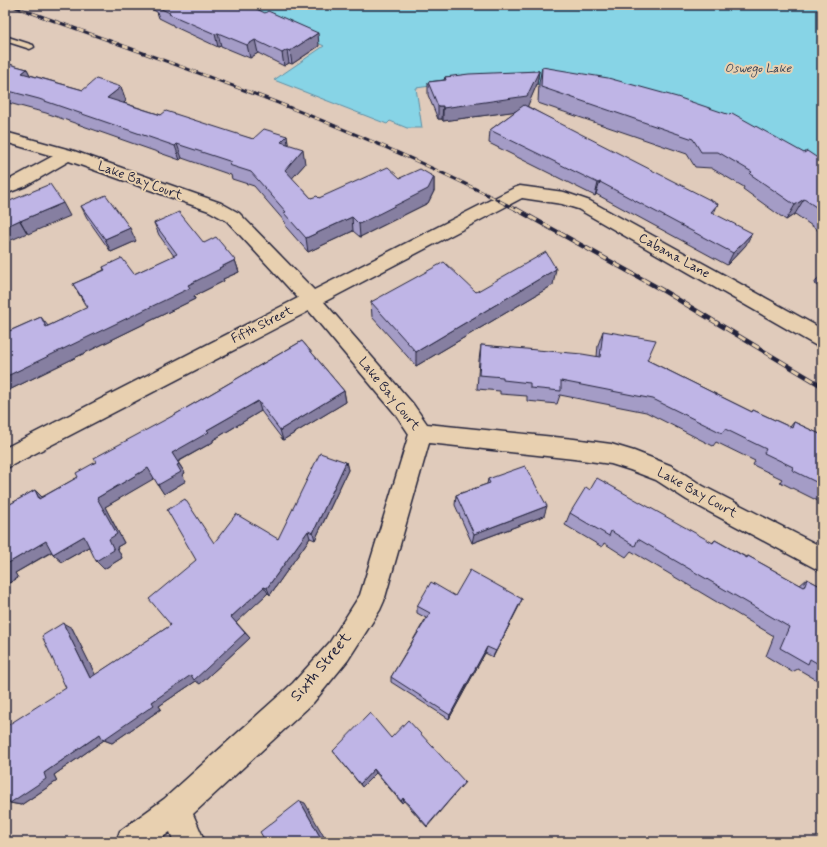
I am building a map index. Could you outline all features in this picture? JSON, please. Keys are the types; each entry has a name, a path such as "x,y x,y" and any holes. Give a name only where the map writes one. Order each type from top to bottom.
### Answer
{"street":[{"name":"Lake Bay Court","path":"5,137 68,155 214,207 233,217 311,300 405,410 421,433 574,449 611,454 634,460 664,474 695,493 822,560"},
{"path":"5,188 20,182 68,155"},
{"name":"Fifth Street","path":"5,459 520,192"},
{"name":"Cabana Lane","path":"520,192 564,198 584,206 822,340"},
{"name":"Sixth Street","path":"131,842 175,810 302,693 339,651 371,601 421,433"},
{"path":"175,810 190,842"}],"lane":[{"path":"5,38 30,47"}],"water":[{"name":"Oswego Lake","path":"241,5 822,5 822,177 608,88 468,81 416,88 422,128 407,128 390,121 387,124 274,80 324,46"}],"building":[{"path":"248,5 265,13 268,11 318,33 290,51 287,50 282,53 255,40 247,45 218,33 215,34 169,14 170,13 155,6"},
{"path":"5,63 27,69 22,73 83,90 96,79 121,87 107,98 161,115 166,111 253,139 264,129 287,136 281,142 303,149 285,170 311,198 317,196 319,198 388,167 400,178 420,169 434,177 428,189 359,224 352,217 306,238 284,213 286,212 251,172 229,165 232,162 177,144 175,146 39,99 5,90"},
{"path":"542,67 608,78 677,97 730,115 732,113 804,153 807,151 822,161 822,211 804,199 795,205 750,174 752,172 718,152 701,152 693,139 541,87"},
{"path":"539,71 527,96 443,108 443,106 438,106 428,82 446,80 445,77 469,74"},
{"path":"524,105 718,204 711,212 752,233 733,253 600,182 598,183 490,130"},
{"path":"50,184 63,203 5,227 5,203"},
{"path":"106,195 130,228 105,239 81,206"},
{"path":"179,212 204,243 216,237 235,260 188,285 190,288 5,377 5,333 41,317 46,327 88,307 73,284 105,270 103,267 122,258 134,274 177,254 154,223"},
{"path":"546,252 556,269 416,352 371,302 444,262 476,292"},
{"path":"603,331 656,340 647,360 752,412 753,410 792,428 794,422 822,435 822,485 792,470 793,467 764,453 766,449 725,429 722,433 653,399 561,381 561,391 530,388 530,383 503,380 503,377 479,375 481,345 600,357"},
{"path":"302,341 344,391 280,430 258,401 207,430 209,432 172,453 179,464 177,465 181,472 158,485 148,468 97,498 117,534 109,539 114,550 96,561 84,536 53,554 46,541 5,565 5,507 35,490 39,499 78,477 76,473 96,462 94,458 176,414"},
{"path":"320,453 346,462 313,533 308,531 267,588 264,587 231,617 245,633 194,680 191,675 152,702 154,705 103,740 100,734 44,773 46,779 10,803 5,791 5,727 66,688 42,636 63,623 90,678 171,625 149,599 196,560 167,510 185,499 214,543 236,514 278,539"},
{"path":"525,466 547,506 474,534 456,495 490,483 488,479"},
{"path":"597,478 713,543 715,540 747,558 748,556 804,587 807,579 822,587 822,666 810,659 808,664 780,648 789,627 638,539 635,546 611,531 609,536 570,513 586,487 590,490"},
{"path":"470,570 522,599 496,651 487,647 450,715 391,677 430,613 417,606 431,582 455,596"},
{"path":"370,713 391,738 408,720 465,782 427,826 403,798 401,801 374,769 360,784 333,751"},
{"path":"300,801 323,842 266,842 260,832"},
{"path":"351,836 354,842 344,842"}],"railway":[{"path":"10,5 203,75 331,124 456,179 517,210"},
{"path":"516,209 662,290 822,386"}]}
